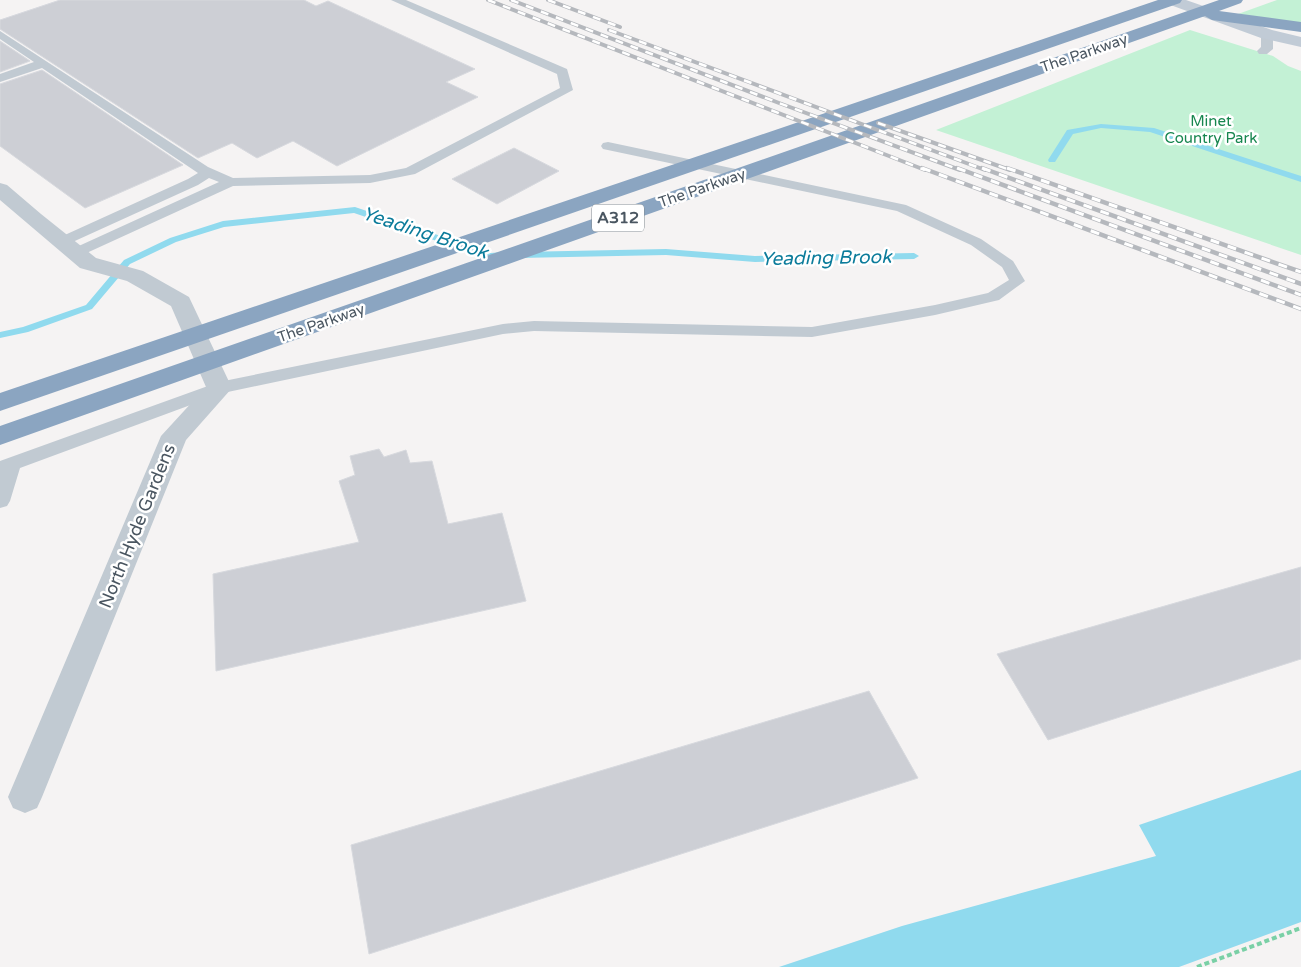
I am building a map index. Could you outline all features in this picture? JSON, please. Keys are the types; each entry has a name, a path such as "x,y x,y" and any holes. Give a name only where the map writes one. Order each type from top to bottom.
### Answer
{"highway":[{"name":"The Parkway","path":"0,402 1173,0"},
{"name":"The Parkway","path":"0,436 1235,0"},
{"path":"1212,15 1301,27"}],"street":[{"path":"1173,0 1267,34 1301,42"},
{"path":"1267,34 1290,50 1301,55"},
{"path":"0,189 75,252 135,276 181,302 219,388"},
{"name":"North Hyde Gardens","path":"25,797 174,436 219,388"}],"lane":[{"path":"75,252 231,182 370,179 410,171 567,90 562,72 398,0"},
{"path":"0,34 208,172 231,182"},
{"path":"1263,51 1267,49 1267,34"},
{"path":"0,78 44,63"},
{"path":"0,500 6,465 219,388 503,329 534,326 812,332 935,310 993,297 1017,282 1008,264 976,242 901,208 608,146"},
{"path":"75,252 208,172"}],"path":[{"path":"1196,967 1301,928"}],"green space":[{"path":"1277,0 1301,0 1301,23 1238,14"},
{"name":"Minet Country Park","path":"1190,30 1273,56 1288,66 1301,71 1301,255 936,130"}],"water":[{"path":"1301,770 1301,922 1179,967 779,967 902,926 1156,856 1139,825"}],"building":[{"path":"60,0 304,0 316,6 328,1 475,69 446,82 478,97 337,166 293,141 257,158 232,143 198,158 0,29 0,20"},
{"path":"0,41 30,61 0,72"},
{"path":"42,70 183,165 85,208 0,146 0,84"},
{"path":"514,148 559,171 497,204 452,179"},
{"path":"379,449 384,457 406,450 410,463 432,461 448,524 502,513 526,601 216,671 213,574 359,542 339,481 355,475 350,456"},
{"path":"1301,567 1301,659 1048,740 997,654"},
{"path":"869,691 918,778 369,954 351,845"}],"waterway":[{"name":"Yeading Brook","path":"1052,160 1070,132 1101,126 1151,130 1301,179"},
{"name":"Yeading Brook","path":"0,335 25,330 89,307 127,262 173,240 223,224 355,210 490,256 503,255"},
{"name":"Yeading Brook","path":"519,255 666,252 755,259 914,256"}],"railway":[{"path":"488,0 925,170"},
{"path":"511,0 960,170"},
{"path":"548,0 620,27"},
{"path":"609,30 985,170"},
{"path":"878,123 1010,170"},
{"path":"922,168 1301,309"},
{"path":"957,168 1301,295"},
{"path":"982,168 1301,284"},
{"path":"1007,168 1301,272"}]}
